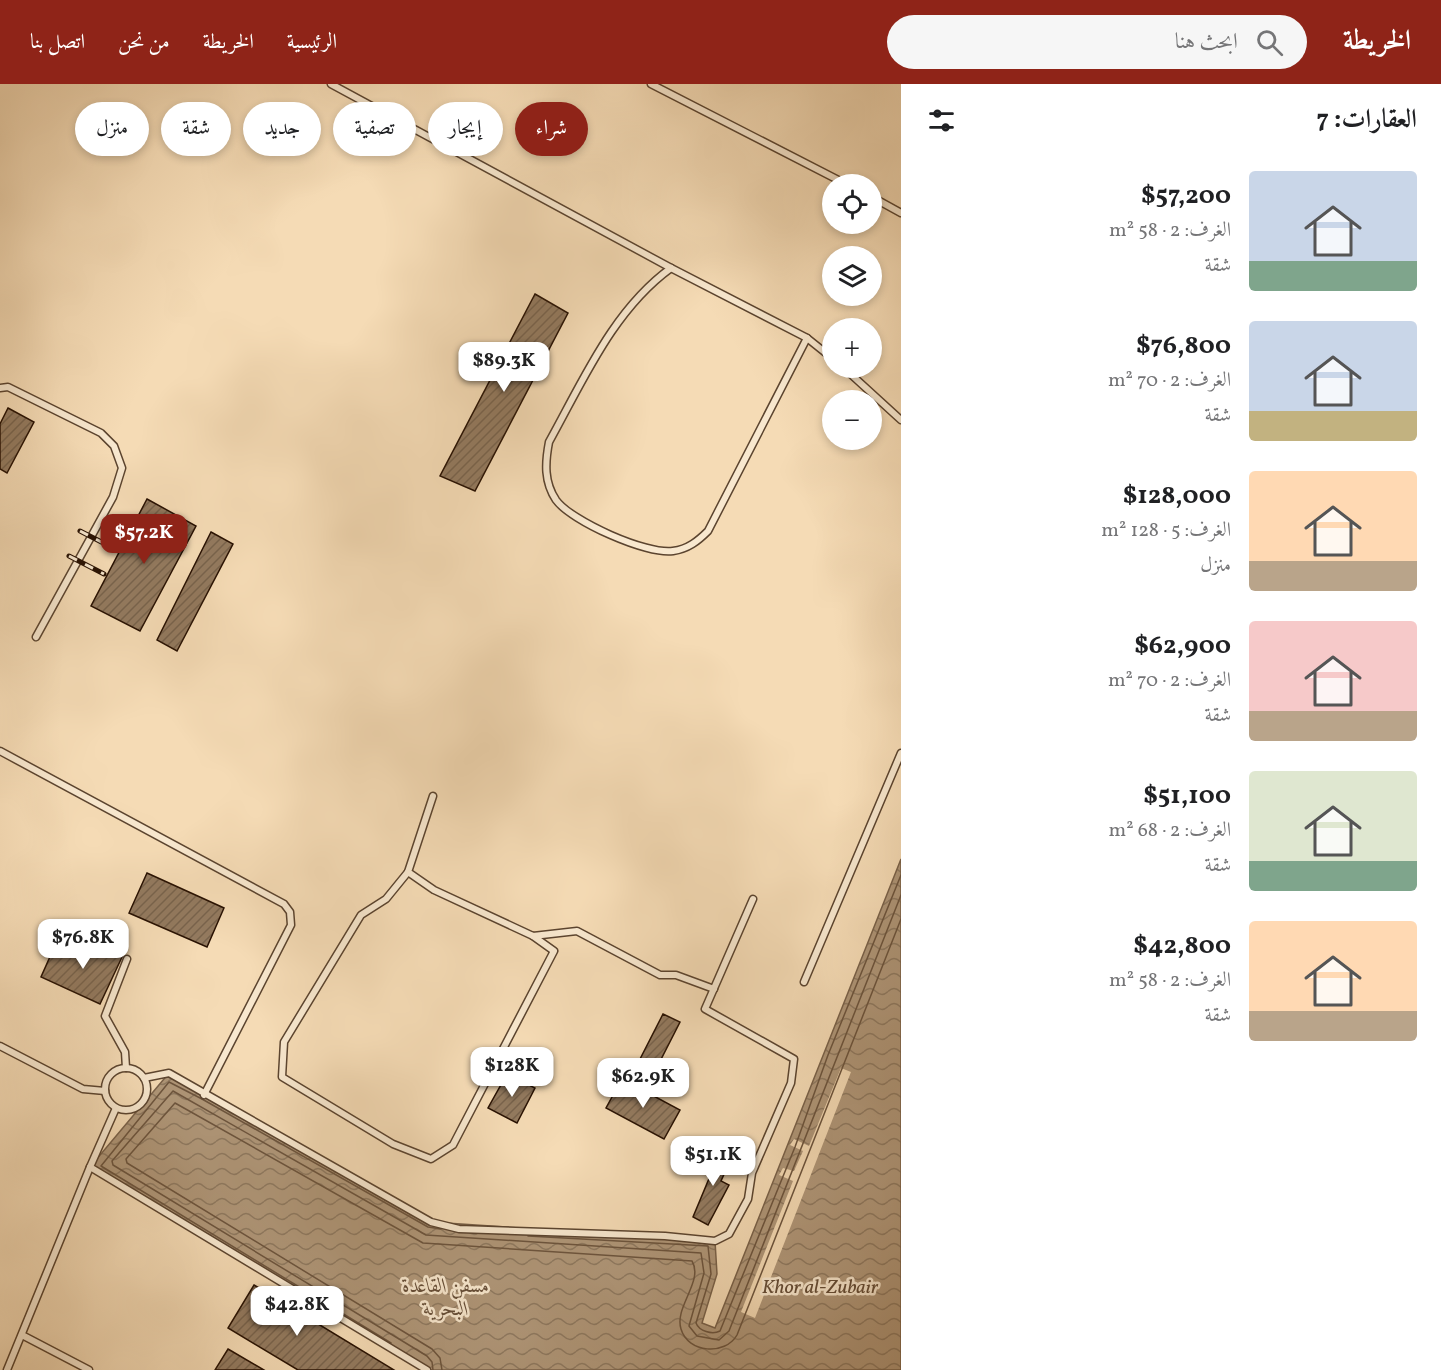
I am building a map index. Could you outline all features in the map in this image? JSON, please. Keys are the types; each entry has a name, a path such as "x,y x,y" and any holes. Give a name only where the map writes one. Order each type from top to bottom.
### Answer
{"lane":[{"path":"331,84 671,268 807,338 822,350"},
{"path":"651,84 826,174"},
{"path":"882,203 901,213"},
{"path":"671,268 654,280 626,309 549,442 545,462 548,482 556,500 570,514 588,524 657,551 685,548 698,541 708,531 807,338"},
{"path":"855,378 901,420"},
{"path":"0,388 8,387 101,433 114,446 122,468 113,497 36,637"},
{"path":"0,751 284,904 290,912 291,925 204,1095"},
{"path":"804,982 901,753"},
{"path":"408,872 434,890 533,936 554,951 453,1145 431,1159 393,1144 282,1077 284,1042 361,915 386,898 408,872 433,796"},
{"path":"144,1078 169,1073 204,1095 431,1222 459,1229 715,1241 729,1234 748,1199 752,1173 791,1083 794,1059 705,1009 753,899"},
{"path":"533,936 577,931 660,975 676,975 714,989"},
{"path":"126,1068 125,1052 105,1016 127,959"},
{"path":"0,1046 83,1089 105,1091"},
{"path":"126,1068 139,1073 144,1078 147,1092 141,1104 129,1110 116,1108 106,1098 108,1077 113,1072 126,1068"},
{"path":"7,1370 116,1108"},
{"path":"90,1167 427,1370"},
{"path":"22,1335 89,1370"}],"water":[{"name":"مسفن القاعدة البحرية","path":"901,859 901,1370 424,1370 90,1167 169,1073 431,1222 715,1241 717,1274 702,1323 715,1328"}],"pier":[{"path":"841,1068 851,1072 755,1318 741,1312 793,1181 779,1175 783,1168 794,1171 803,1151 790,1145 794,1139 809,1146"}],"building":[{"path":"535,294 568,313 475,491 440,476"},
{"path":"8,408 34,422 7,473 0,469 0,424"},
{"path":"147,499 196,526 140,631 91,606"},
{"path":"211,532 233,544 177,651 157,640"},
{"path":"147,873 224,908 207,947 129,913"},
{"path":"57,941 91,957 97,944 123,955 100,1004 41,977"},
{"path":"663,1014 680,1022 653,1075 636,1067"},
{"path":"507,1074 535,1088 517,1123 488,1108"},
{"path":"622,1079 680,1110 664,1139 606,1108"},
{"path":"713,1149 732,1157 721,1181 729,1185 708,1225 693,1217 713,1169 705,1165"},
{"path":"254,1285 394,1370 298,1370 228,1328"},
{"path":"228,1349 264,1370 215,1370"}],"railway":[{"path":"80,531 115,549"},
{"path":"69,556 104,574"}],"water label":[{"name":"Khor al-Zubair","path":"820,1286"}]}
